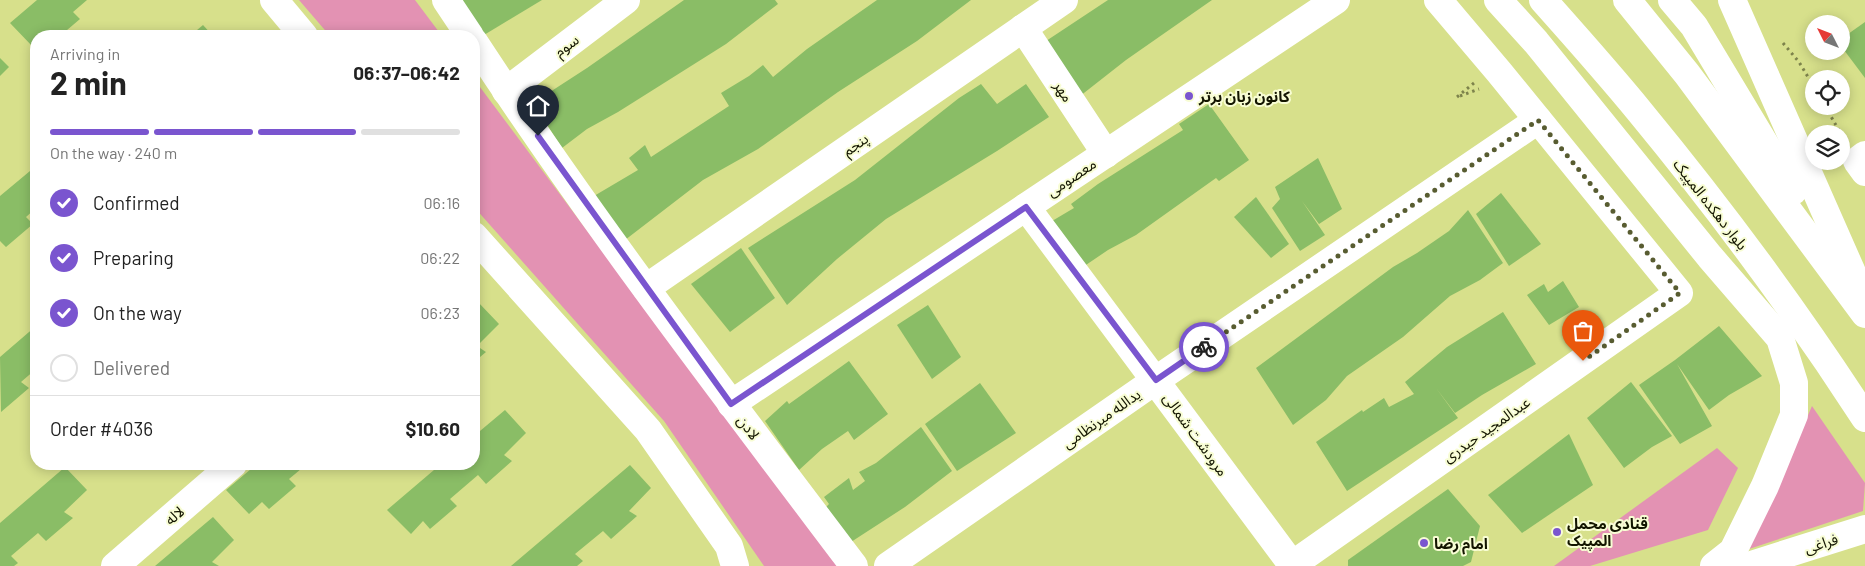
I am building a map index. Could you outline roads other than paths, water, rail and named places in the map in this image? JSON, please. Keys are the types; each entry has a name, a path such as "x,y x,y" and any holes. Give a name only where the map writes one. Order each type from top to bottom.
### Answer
{"street":[{"path":"274,0 299,30"},
{"path":"446,0 466,30"},
{"name":"سوم","path":"506,91 626,0"},
{"name":"پنجم","path":"646,288 1064,0"},
{"name":"معصومی","path":"731,404 1336,0"},
{"path":"1438,0 1500,72 1538,120"},
{"path":"1498,0 1579,95 1710,257 1780,338 1844,386"},
{"name":"بلوار دهکده المپیک","path":"1544,0 1640,112 1738,236 1865,418"},
{"path":"1627,0 1687,74 1865,314"},
{"path":"1672,0 1694,26 1865,310"},
{"path":"1732,0 1865,302"},
{"name":"مهر","path":"1023,28 1106,154"},
{"name":"لادن","path":"480,51 506,91 646,288 854,566"},
{"name":"عبدالمجید حیدری","path":"1292,565 1680,293 1538,120"},
{"name":"یدالله میرنظامی","path":"888,566 1156,380 1538,120"},
{"name":"مرودشت شمالی","path":"1026,207 1292,565"},
{"path":"1714,566 1733,551 1765,486 1794,416 1794,384 1780,338 1738,236"},
{"path":"480,249 648,430 729,546 735,566"},
{"name":"لاله","path":"115,566 226,470"},
{"name":"فراغی","path":"1748,566 1784,562 1865,529"}],"place":[{"name":"کانون زبان برتر","path":"1189,96"},
{"name":"قنادی محمل المپیک","path":"1557,532"},
{"name":"امام رضا","path":"1424,543"}]}
